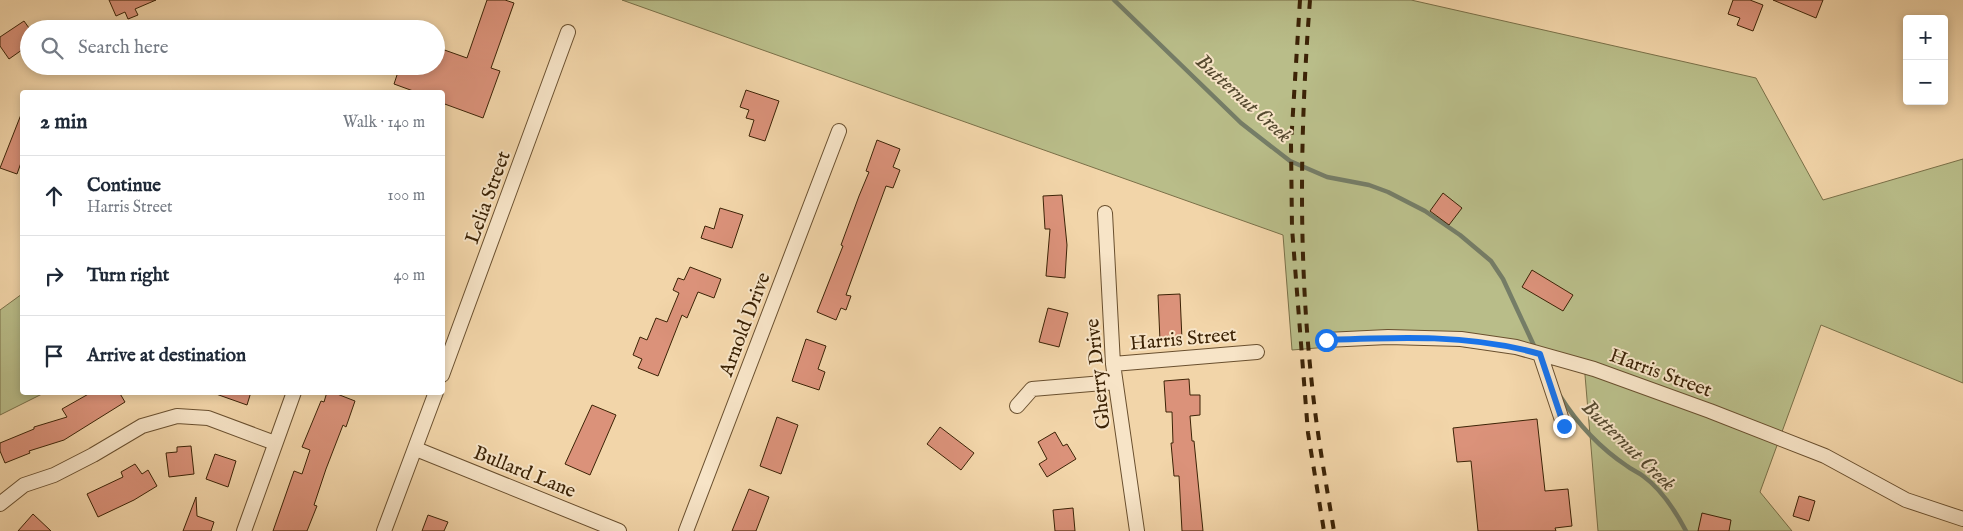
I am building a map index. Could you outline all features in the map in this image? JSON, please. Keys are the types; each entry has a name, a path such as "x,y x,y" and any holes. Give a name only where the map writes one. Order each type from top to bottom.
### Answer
{"street":[{"name":"Lelia Street","path":"445,368 568,32"},
{"name":"Arnold Drive","path":"686,531 839,131"},
{"name":"Gherry Drive","path":"1105,212 1113,364 1137,531"},
{"name":"Harris Street","path":"1326,340 1388,337 1461,339 1516,347 1594,369 1719,414 1825,456 1906,500 1963,519"},
{"name":"Harris Street","path":"1113,364 1257,352"},
{"path":"1540,354 1564,426"},
{"path":"1017,406 1032,389 1115,382"},
{"path":"244,531 293,395"},
{"path":"384,531 435,395"},
{"path":"0,504 24,485 54,475 78,463 142,426 177,416 208,418 276,443"},
{"name":"Bullard Lane","path":"416,449 619,531"}],"green space":[{"path":"622,0 1411,0 1756,78 1823,200 1963,159 1963,383 1821,325 1760,492 1792,531 1598,531 1584,363 1415,340 1292,350 1283,235"},
{"path":"20,295 20,395 40,395 0,415 0,310"}],"building":[{"path":"109,0 156,0 135,9 138,15 128,19 125,12 116,16"},
{"path":"487,0 505,0 514,3 491,68 500,71 483,118 445,104 445,90 410,90 394,84 397,75 445,75 445,50 467,58"},
{"path":"1733,0 1750,0 1763,5 1753,31 1737,25 1740,18 1728,14"},
{"path":"1773,0 1823,0 1816,18"},
{"path":"20,24 20,51 9,59 0,46 0,37"},
{"path":"746,90 779,101 765,141 749,136 754,120 746,118 749,110 740,107"},
{"path":"20,117 20,166 17,174 0,168"},
{"path":"877,140 900,149 893,167 900,170 893,188 886,186 846,295 851,296 846,310 841,308 836,320 817,312 869,172 866,171"},
{"path":"1443,193 1462,208 1449,225 1430,211"},
{"path":"1062,195 1067,245 1065,278 1046,276 1050,229 1045,229 1043,196"},
{"path":"720,208 743,215 732,248 701,238 705,226 714,229"},
{"path":"690,267 721,279 714,298 698,292 687,318 682,315 658,376 638,368 642,359 633,355 640,337 647,340 656,318 667,322 679,293 673,290 678,278 684,280"},
{"path":"1532,270 1573,295 1563,311 1522,287"},
{"path":"1180,294 1182,340 1160,341 1158,295"},
{"path":"1048,308 1068,313 1059,347 1039,342"},
{"path":"806,339 826,346 818,369 825,372 819,390 792,381"},
{"path":"1189,379 1190,395 1200,395 1200,415 1190,416 1203,531 1182,531 1179,476 1174,476 1171,443 1173,443 1172,412 1166,412 1164,381"},
{"path":"87,395 121,395 125,402 64,440 29,451 30,453 5,463 0,451 0,443 34,429 34,427 67,417 62,409"},
{"path":"219,395 250,395 247,405"},
{"path":"326,395 340,395 355,401 346,427 343,425 326,469 314,505 317,506 307,531 273,531 294,471 302,474 310,450 302,447 321,401 324,402"},
{"path":"592,405 616,415 590,475 565,464"},
{"path":"777,417 798,425 781,474 760,466"},
{"path":"1537,419 1545,491 1568,489 1572,526 1555,528 1556,531 1478,531 1471,461 1457,462 1453,428"},
{"path":"940,427 974,453 961,470 927,444"},
{"path":"1055,432 1063,446 1067,444 1076,459 1047,477 1039,464 1047,459 1038,442"},
{"path":"191,446 194,474 169,477 166,453 177,452 177,447"},
{"path":"215,454 236,461 228,487 206,479"},
{"path":"135,464 142,474 148,470 157,486 134,500 98,517 87,494 123,477 121,472"},
{"path":"749,489 769,497 756,531 732,531"},
{"path":"1799,496 1815,501 1809,521 1793,516"},
{"path":"196,497 197,516 214,522 211,531 183,531"},
{"path":"1073,508 1075,531 1055,531 1053,510"},
{"path":"1702,513 1731,520 1729,531 1698,531"},
{"path":"33,514 51,531 18,531"},
{"path":"428,515 448,522 444,531 422,531"}],"waterway":[{"name":"Butternut Creek","path":"1114,0 1241,123 1290,161 1327,177 1369,185 1388,192 1425,211 1460,235 1491,261 1503,279 1536,350"},
{"name":"Butternut Creek","path":"1560,396 1574,416 1598,443 1656,487 1673,509 1686,531"}],"railway":[{"path":"1300,0 1291,144 1292,228 1308,433 1324,531"},
{"path":"1310,0 1304,96 1302,192 1304,289 1314,403 1334,531"}],"route":[{"path":"1326,340 1388,337 1461,339 1516,347 1540,354 1564,426"}]}
